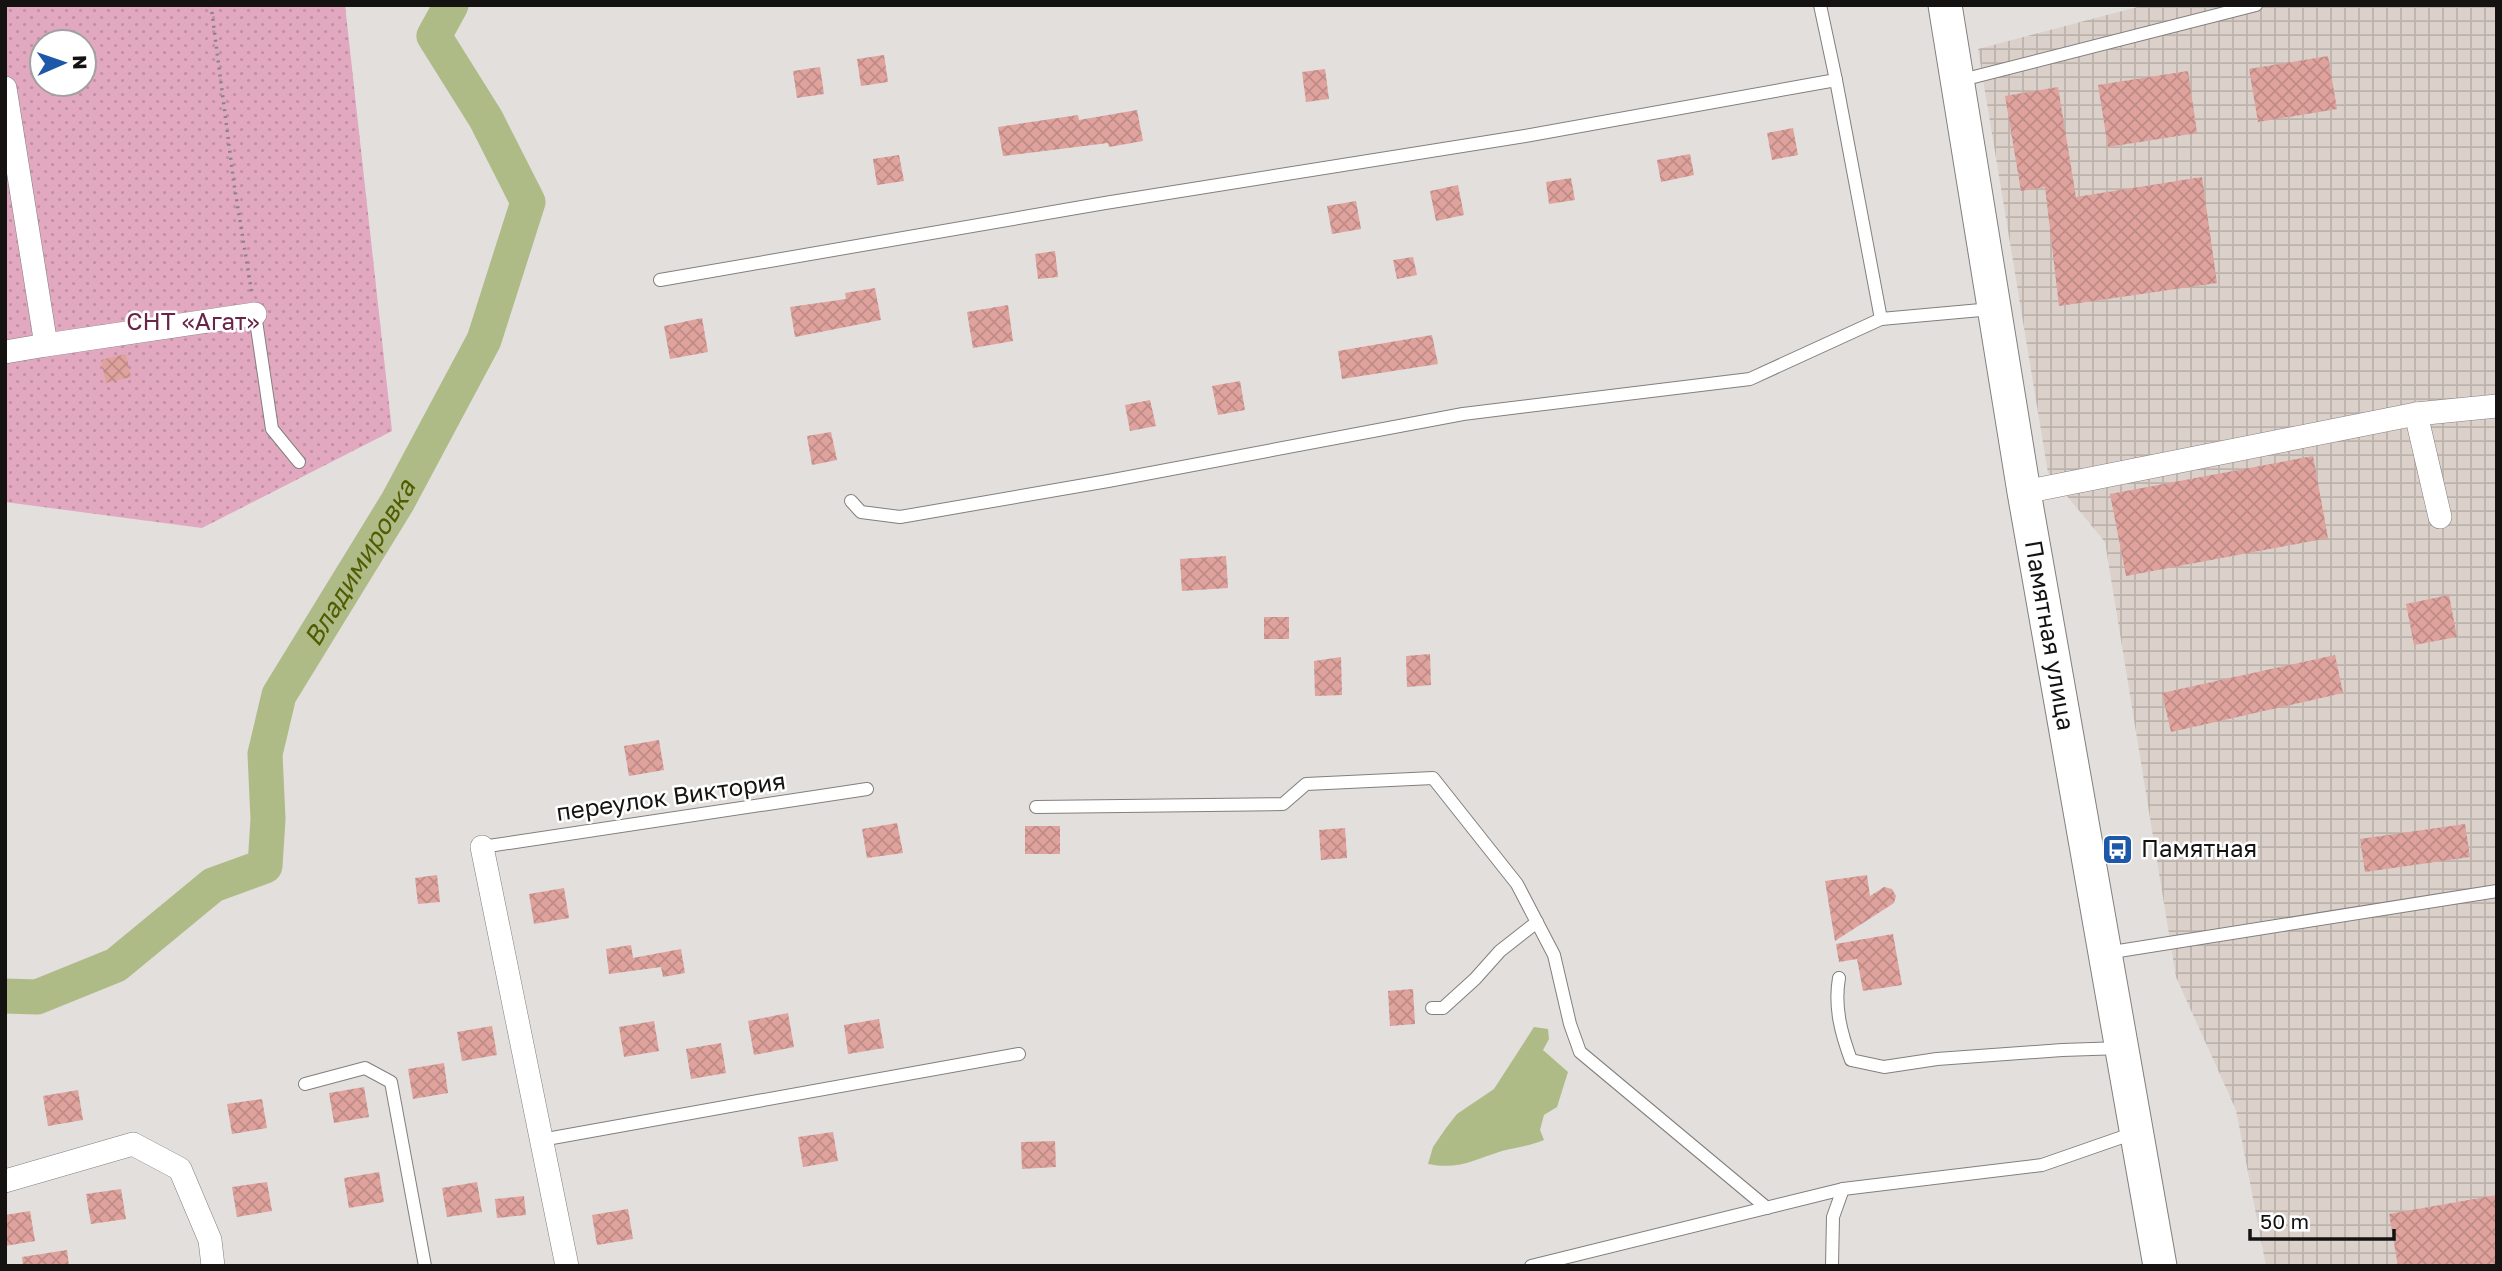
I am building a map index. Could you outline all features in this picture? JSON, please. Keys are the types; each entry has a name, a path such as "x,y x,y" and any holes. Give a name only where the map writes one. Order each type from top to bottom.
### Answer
{"street":[{"name":"Памятная улица","path":"1945,5 2024,492 2160,1266"},
{"path":"5,88 46,345"},
{"path":"5,352 255,314"},
{"path":"2024,492 2416,414 2497,406"},
{"path":"2416,414 2440,517"},
{"path":"482,847 566,1266"},
{"path":"5,1181 133,1144 180,1169 210,1240 214,1266"}],"lane":[{"path":"1820,5 1881,319"},
{"path":"1957,81 2256,5"},
{"path":"660,281 1105,202 1525,135 1836,80"},
{"path":"851,501 861,512 900,517 1463,414 1750,379 1881,319 1993,309"},
{"path":"255,314 272,429 299,463"},
{"path":"1036,807 1283,804 1306,784 1433,778 1517,884 1554,955 1570,1024 1580,1052 1767,1208"},
{"name":"переулок Виктория","path":"482,847 867,789"},
{"path":"2106,953 2497,891"},
{"path":"1432,1008 1443,1008 1475,979 1500,951 1537,922"},
{"path":"1839,978 1836,995 1840,1031 1851,1060 1884,1066 1937,1059 2122,1048"},
{"path":"541,1140 1019,1054"},
{"path":"305,1084 365,1068 391,1082 425,1266"},
{"path":"1531,1266 1843,1189 2042,1165 2137,1132"},
{"path":"1832,1266 1833,1217 1843,1189"}],"path":[{"path":"211,5 234,184 255,314"}],"shaded area":[{"path":"2145,5 2497,5 2497,1266 2266,1266 2236,1110 2176,977 2105,542 2048,473 1978,49"},
{"path":"1534,1027 1548,1029 1549,1039 1543,1050 1568,1072 1557,1107 1544,1115 1540,1130 1544,1140 1458,1165 1428,1164 1433,1147 1446,1128 1457,1114 1494,1089"}],"green space":[{"name":"СНТ «Агат»","path":"5,5 345,5 392,431 202,528 5,502"}],"building":[{"path":"884,55 888,82 861,86 857,59"},
{"path":"2328,56 2337,109 2258,122 2249,69"},
{"path":"820,67 824,94 797,98 793,71"},
{"path":"1325,69 1329,99 1306,102 1302,72"},
{"path":"2188,71 2197,133 2108,147 2098,85"},
{"path":"2058,87 2076,197 2202,177 2217,283 2059,306 2045,187 2021,191 2005,96"},
{"path":"1137,110 1143,141 1109,147 1108,143 1003,156 998,127 1078,115 1079,120"},
{"path":"1793,128 1798,155 1772,160 1767,133"},
{"path":"1690,154 1694,175 1661,182 1657,160"},
{"path":"899,155 904,181 877,185 873,159"},
{"path":"1571,178 1575,200 1549,204 1546,182"},
{"path":"1458,185 1464,215 1436,221 1430,191"},
{"path":"1356,201 1361,229 1332,234 1327,206"},
{"path":"1055,251 1058,277 1038,279 1035,254"},
{"path":"1413,257 1417,275 1397,279 1393,260"},
{"path":"875,288 881,320 795,337 790,307 846,299 845,293"},
{"path":"1008,305 1013,341 973,348 967,312"},
{"path":"702,318 708,352 670,359 664,326"},
{"path":"1432,335 1438,364 1342,379 1338,351"},
{"path":"126,354 131,377 106,383 101,360"},
{"path":"1240,381 1245,410 1218,415 1212,386"},
{"path":"1150,400 1156,426 1130,431 1125,405"},
{"path":"831,432 837,460 812,465 807,436"},
{"path":"2313,456 2328,538 2126,576 2110,494"},
{"path":"1226,556 1228,588 1182,591 1180,559"},
{"path":"2449,595 2457,637 2414,645 2406,604"},
{"path":"1264,617 1289,617 1289,639 1264,639"},
{"path":"1430,654 1431,685 1407,687 1406,656"},
{"path":"2335,655 2343,693 2171,732 2162,693"},
{"path":"1341,657 1342,695 1315,696 1314,661"},
{"path":"659,740 664,770 629,776 624,746"},
{"path":"897,823 903,853 867,858 862,829"},
{"path":"2465,824 2470,857 2365,872 2360,839"},
{"path":"1025,826 1060,826 1060,854 1025,854"},
{"path":"1345,828 1347,858 1321,860 1319,830"},
{"path":"437,875 440,902 418,904 415,878"},
{"path":"1867,875 1870,896 1884,887 1892,889 1896,896 1894,903 1835,941 1825,881"},
{"path":"564,888 569,918 534,924 529,894"},
{"path":"1893,934 1902,985 1863,991 1857,959 1839,962 1836,944"},
{"path":"631,945 633,958 681,949 685,973 663,977 661,967 609,974 606,949"},
{"path":"1413,989 1415,1024 1390,1026 1388,991"},
{"path":"788,1013 794,1047 754,1055 748,1021"},
{"path":"879,1019 884,1048 848,1054 844,1025"},
{"path":"654,1021 659,1051 624,1057 619,1027"},
{"path":"492,1026 497,1055 462,1061 457,1032"},
{"path":"721,1043 726,1073 691,1079 686,1049"},
{"path":"444,1063 448,1093 413,1099 408,1069"},
{"path":"364,1087 369,1117 334,1123 329,1093"},
{"path":"78,1090 83,1120 48,1126 43,1096"},
{"path":"262,1099 267,1128 232,1134 227,1104"},
{"path":"833,1132 838,1161 803,1167 798,1137"},
{"path":"1055,1141 1056,1167 1022,1169 1021,1142"},
{"path":"379,1172 384,1202 349,1208 344,1178"},
{"path":"267,1182 272,1211 237,1217 232,1187"},
{"path":"477,1182 482,1212 447,1217 442,1188"},
{"path":"121,1189 126,1219 91,1224 86,1194"},
{"path":"2497,1195 2497,1266 2398,1266 2389,1214"},
{"path":"524,1196 526,1215 497,1218 495,1199"},
{"path":"628,1209 633,1239 597,1245 592,1215"},
{"path":"30,1211 35,1241 5,1246 5,1215"},
{"path":"67,1250 69,1266 23,1266 22,1257"}],"waterway":[{"name":"Владимировка","path":"5,996 37,997 116,965 213,885 265,866 268,819 265,754 279,695 398,501 484,340 528,202 486,119 434,36 451,5"}],"place":[{"name":"Памятная","path":"2118,849"}]}
